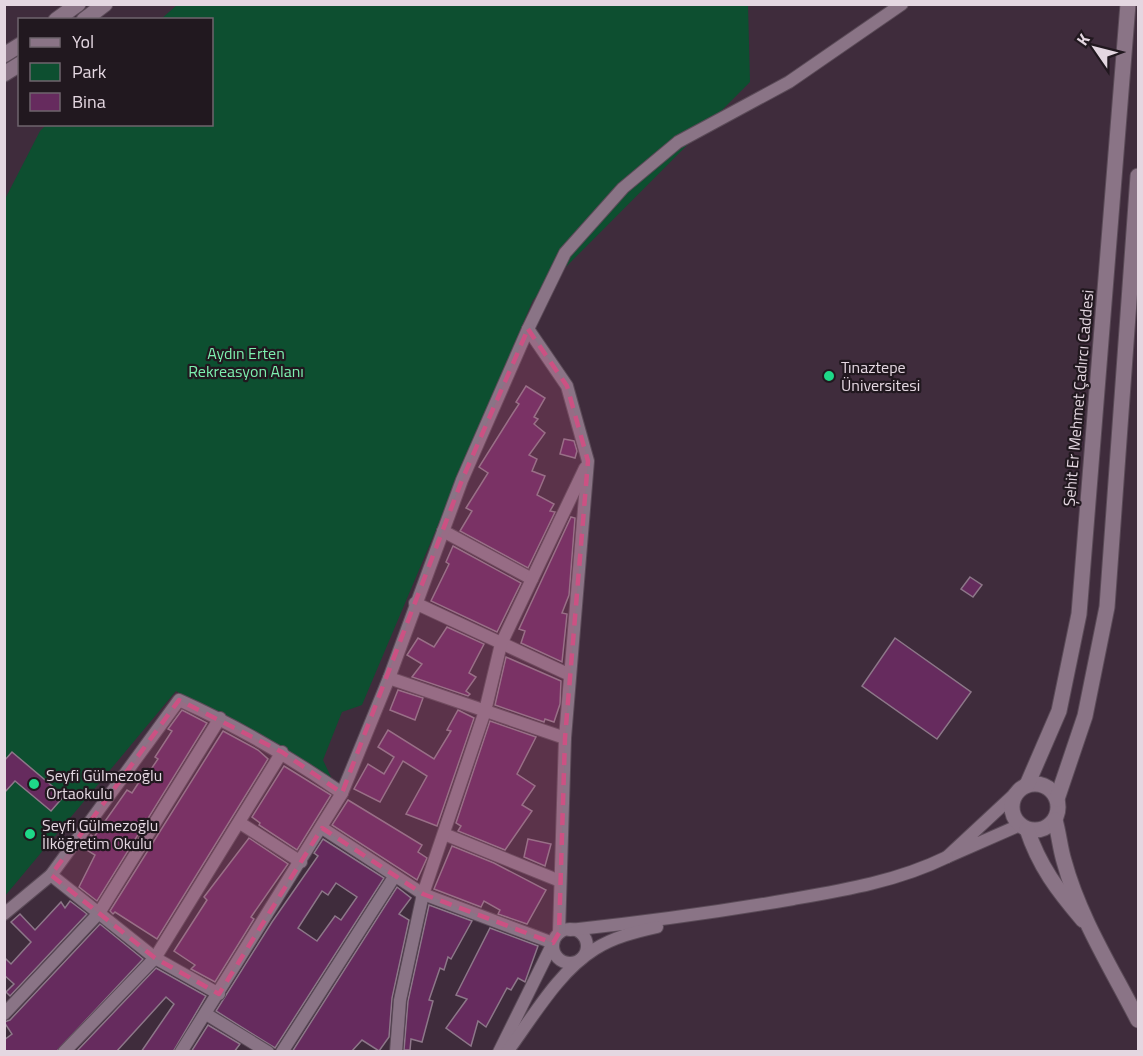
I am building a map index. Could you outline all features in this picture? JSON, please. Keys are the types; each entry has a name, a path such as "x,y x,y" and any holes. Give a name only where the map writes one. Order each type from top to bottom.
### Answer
{"main road":[{"path":"59,18 78,4"},
{"path":"87,18 105,4"},
{"name":"Şehit Er Mehmet Çadırcı Caddesi","path":"1023,788 1059,711 1078,614 1128,4"},
{"path":"4,55 18,46"},
{"path":"4,74 18,65"},
{"path":"1024,827 1042,830 1055,820 1058,814 1057,799 1084,716 1107,607 1138,176"},
{"path":"1057,799 1054,793 1042,784 1023,788 1012,805 1012,813 1024,827 1052,884 1091,929"},
{"path":"1055,820 1062,843 1063,860 1091,929 1138,1020"}],"street":[{"path":"181,1052 342,793 389,678 443,531 528,329 565,253 623,188 678,142 789,82 902,4"},
{"path":"528,329 567,386 588,461 564,738 560,881 561,935 554,953 561,961 571,963 623,935 696,916"},
{"path":"396,1052 400,1000 423,894 485,711 501,644 588,461"},
{"path":"443,531 532,579"},
{"path":"415,603 570,675"},
{"path":"389,678 564,738"},
{"path":"4,914 51,875 179,700 220,718 282,752 342,793"},
{"path":"4,1014 99,913 220,718"},
{"path":"64,1052 155,958 282,752"},
{"path":"947,857 1023,788"},
{"path":"240,823 301,861"},
{"path":"561,935 696,916 860,887 924,868 1000,832 1024,827"},
{"path":"322,828 423,894 561,935 585,938 586,949 581,959 562,978 507,1052"},
{"path":"444,834 560,881"},
{"path":"51,875 155,958 219,994"},
{"path":"282,1052 394,877"},
{"path":"498,1052 561,935"},
{"path":"206,1014 268,1052"}],"highlighted area":[{"path":"528,329 567,386 588,461 565,738 559,933 553,943 423,894 322,828 219,994 155,958 51,875 179,700 282,752 342,793 462,480"}],"green space":[{"name":"Aydın Erten Rekreasyon Alanı","path":"177,5 748,5 750,82 533,300 362,705 342,712 323,760 332,779 176,691 5,896 4,201 40,131 45,126 213,126 213,18 162,18"}],"building":[{"path":"526,386 545,398 534,417 538,419 534,424 545,433 529,455 537,459 532,471 545,476 537,495 554,504 550,511 555,512 528,568 460,531 472,511 466,508 488,473 479,467 519,404 516,402"},
{"path":"564,439 574,441 577,451 575,458 560,454"},
{"path":"571,517 575,518 569,595 562,613 567,614 562,662 521,643 525,631 519,629"},
{"path":"453,546 521,583 497,632 431,601 449,564 446,562"},
{"path":"970,577 982,585 973,597 961,589"},
{"path":"447,627 484,644 469,673 476,677 466,691 470,694 468,696 412,677 422,664 407,655 418,638 434,647"},
{"path":"895,638 971,692 937,739 862,686"},
{"path":"506,657 561,681 560,704 554,722 545,719 544,722 495,705"},
{"path":"398,690 423,698 415,720 390,710"},
{"path":"182,710 207,723 97,901 79,887 95,855 82,847 91,835 94,837 127,790 132,793 141,779 143,781 158,759 155,757 172,731 168,729"},
{"path":"458,710 474,718 437,826 406,814 427,776 403,761 380,802 354,789 368,764 384,774 394,757 378,747 388,730 434,759 451,731 447,730"},
{"path":"490,721 536,737 517,774 535,786 522,805 532,811 505,850 458,831 461,826 456,823"},
{"path":"223,731 258,750 268,759 157,939 110,911"},
{"name":"Seyfi Gülmezoğlu Ortaokulu","path":"12,752 64,796 51,811 15,781 4,793 4,761"},
{"path":"284,766 331,795 297,850 259,825 260,823 252,817"},
{"path":"348,800 422,845 418,852 427,858 417,880 332,825"},
{"path":"249,838 288,864 251,917 254,919 215,982 191,969 195,965 174,951 207,900 204,897"},
{"path":"323,839 384,878 275,1048 216,1011 272,922 318,856 314,853","holes":["336,883 357,897 341,920 335,916 317,941 298,928 322,891 328,895"]},
{"path":"528,839 551,844 545,866 524,857"},
{"path":"452,846 494,863 546,890 527,924 498,914 500,910 484,901 481,907 434,889"},
{"path":"397,887 411,898 399,914 409,920 392,998 389,1037 379,1051 362,1040 351,1052 292,1052"},
{"path":"70,901 87,914 10,996 6,992 14,984 4,975 4,957 11,964 31,942 11,922 20,914 35,930 61,902 65,908"},
{"path":"429,905 472,921 451,959 448,957 444,970 440,968 429,1000 433,1001 422,1042 411,1039 410,1050 404,1050 408,1001"},
{"path":"100,924 143,959 56,1052 4,1052 4,1040 12,1034 4,1022 10,1020"},
{"path":"490,928 538,946 525,982 518,978 511,990 507,988 486,1027 478,1021 471,1046 446,1028 467,999 456,995"},
{"path":"156,968 206,996 173,1052 141,1052 174,1004 166,997 116,1052 76,1052"},
{"path":"208,1025 240,1044 234,1052 191,1052"}],"place":[{"name":"Tınaztepe Üniversitesi","path":"829,376"},
{"name":"Seyfi Gülmezoğlu Ortaokulu","path":"34,784"},
{"name":"Seyfi Gülmezoğlu İlköğretim Okulu","path":"30,834"}]}
